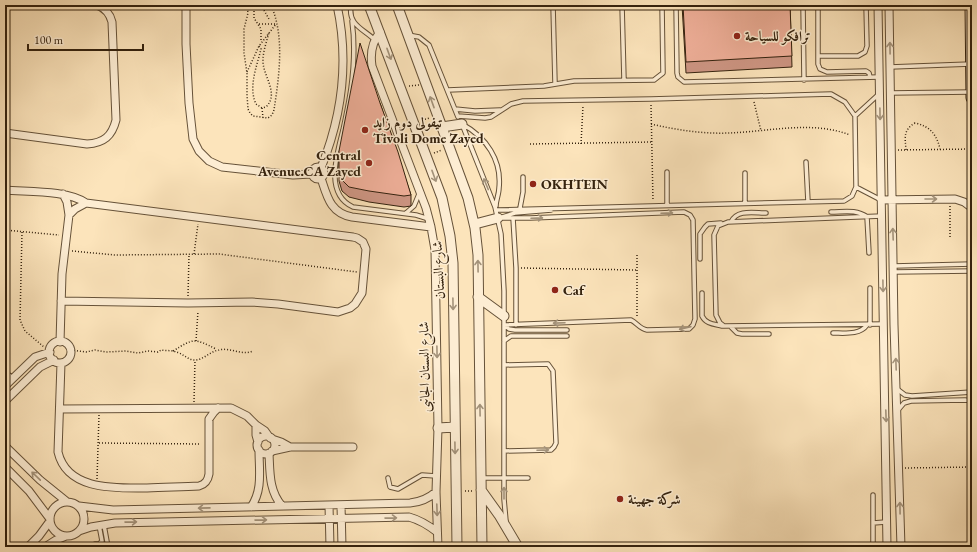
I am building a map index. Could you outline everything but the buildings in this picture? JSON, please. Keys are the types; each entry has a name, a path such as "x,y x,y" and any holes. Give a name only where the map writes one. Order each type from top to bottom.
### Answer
{"main road":[{"path":"970,5 972,98"}],"street":[{"path":"5,133 87,144 95,144 103,141 109,136 114,128 116,120 112,22 111,16 108,12 97,5"},
{"path":"186,5 189,103 193,139 199,151 209,161 222,167 293,175 312,174 315,178 321,178"},
{"path":"337,5 343,51 341,96 336,125 321,168 324,172 321,178 329,202 341,214 352,217 430,223"},
{"name":"شارع البستان","path":"369,5 378,36 401,87 442,198 450,236 453,263 457,547"},
{"path":"397,5 471,208 475,224 478,246 482,547"},
{"path":"878,5 883,324 887,458 887,547"},
{"path":"889,5 894,325 901,547"},
{"name":"شارع البستان الجانبى","path":"378,36 371,55 372,66 430,223 436,261 438,428 436,492 438,547"},
{"path":"879,67 890,67"},
{"path":"879,93 890,93"},
{"path":"442,127 460,120"},
{"path":"312,174 314,168 321,168"},
{"path":"5,190 63,194 77,198 86,203 198,216 357,238 363,242 366,249 362,293 359,299 350,308 338,312 258,303 188,304 61,301"},
{"path":"60,342 64,250 69,215 67,202 63,194"},
{"path":"881,200 950,199 960,200 972,208"},
{"path":"69,215 75,209 86,203"},
{"path":"475,224 497,212"},
{"path":"882,216 892,217"},
{"path":"478,298 504,316"},
{"path":"883,324 894,325"},
{"path":"884,341 895,341"},
{"path":"6,396 40,366 66,361 69,358 71,350 66,343 60,342 53,344 50,352 51,358 57,362"},
{"path":"5,386 35,357 50,352"},
{"path":"57,362 60,409 58,452 62,464 71,474 79,479 97,485 116,488 200,486 207,482 209,478 209,419 218,408"},
{"path":"5,374 11,379"},
{"path":"60,409 231,408 237,410 247,416 262,429 271,438 275,445 271,452 271,485 276,499 282,506"},
{"path":"196,409 209,419"},
{"path":"251,507 257,495 259,486 259,450 255,432 256,425"},
{"path":"438,428 455,427"},
{"path":"258,442 262,438 271,438 290,447"},
{"path":"5,446 40,480 66,501"},
{"path":"259,450 264,454 290,447 353,447"},
{"path":"887,458 899,458"},
{"path":"5,467 29,491 50,520 55,531 60,535 66,536"},
{"path":"481,490 499,515 518,547"},
{"path":"79,506 113,510 415,503 428,498 436,492"},
{"path":"28,547 39,536 50,520 51,512 54,507 66,501 73,502 79,506 83,512 83,526 79,531"},
{"path":"330,505 330,547"},
{"path":"341,505 342,547"},
{"path":"45,547 56,540 75,534 79,531 102,525 123,522 409,517 424,523 437,532"}],"lane":[{"path":"351,5 350,11 354,50 349,101 335,162 337,189 342,200 353,207 420,216 430,223"},
{"path":"553,5 555,83"},
{"path":"622,5 624,80"},
{"path":"448,90 544,86 574,81 654,80 663,73 662,5"},
{"path":"676,5 676,73 682,81 804,80 879,77"},
{"path":"803,5 804,80"},
{"path":"818,5 819,66 824,72 866,71 869,73 870,77"},
{"path":"818,56 858,56 865,52 867,46 866,5"},
{"path":"352,21 378,36"},
{"path":"407,35 419,37 429,45 497,212 503,251 504,478 505,508 508,532"},
{"path":"890,67 972,64"},
{"path":"890,93 972,92"},
{"path":"855,116 879,93"},
{"path":"460,120 485,118 496,115 501,110 517,101 831,94 845,102 855,116 856,187 852,196 844,201 520,208 497,212"},
{"path":"455,109 479,111 501,110"},
{"path":"460,120 484,140 492,151 497,163 500,176 497,212"},
{"path":"806,162 808,202"},
{"path":"667,172 667,204"},
{"path":"745,173 746,203"},
{"path":"520,208 523,192 523,178"},
{"path":"856,187 881,200"},
{"path":"406,214 417,201 419,191"},
{"path":"497,212 551,210"},
{"path":"831,212 856,211 867,217 869,253"},
{"path":"497,212 513,218 684,212 690,215 693,220 695,319 691,327 686,329 647,330 642,329 631,320 504,325"},
{"path":"732,222 736,215 766,213"},
{"path":"700,259 700,234 708,224 882,216"},
{"path":"513,218 516,268 516,325"},
{"path":"723,223 715,230 714,235 716,315 720,323 724,326"},
{"path":"894,269 972,264"},
{"path":"894,269 972,271"},
{"path":"834,333 858,332 869,325 870,288"},
{"path":"702,293 702,316 710,324 731,326 883,324"},
{"path":"504,325 514,330 567,330"},
{"path":"731,326 734,330 742,334 769,334"},
{"path":"504,341 511,336 567,336"},
{"path":"504,365 548,364 552,368 556,443 551,450 504,451"},
{"path":"896,388 905,395 912,396 972,392"},
{"path":"897,411 904,403 911,401 965,400 972,402"},
{"path":"388,478 390,487 398,489 422,475 436,476"},
{"path":"481,478 528,478"},
{"path":"873,495 873,547"},
{"path":"873,523 887,522"},
{"path":"93,547 95,544 99,544 102,541 102,525"},
{"path":"102,525 108,547"}],"path":[{"path":"247,5 248,13 244,29 244,59 247,73 249,112 253,116 263,118 268,118 273,114 280,73 276,24 271,5"},
{"path":"254,5 254,18 259,24 262,34 261,44"},
{"path":"261,5 269,19"},
{"path":"259,24 276,24"},
{"path":"247,73 259,46 276,24"},
{"path":"262,108 269,104 271,95 262,60 269,32"},
{"path":"259,46 261,49 254,78 253,96 256,104 262,108"},
{"path":"258,61 262,60"},
{"path":"401,87 425,84"},
{"path":"752,96 761,131"},
{"path":"581,144 584,99"},
{"path":"651,99 653,205"},
{"path":"262,108 263,118"},
{"path":"414,122 437,116"},
{"path":"906,150 906,131 909,126 915,123 922,124 935,134 940,150"},
{"path":"651,124 705,133 826,128 855,138"},
{"path":"530,144 652,142"},
{"path":"426,156 449,148"},
{"path":"892,150 972,149"},
{"path":"950,199 950,237"},
{"path":"194,255 198,216"},
{"path":"5,230 67,236"},
{"path":"22,232 20,320 28,333 50,352"},
{"path":"64,250 115,255 219,254 364,273"},
{"path":"188,304 189,255"},
{"path":"636,255 637,324"},
{"path":"533,269 637,270"},
{"path":"196,341 198,303"},
{"path":"172,351 189,341 199,340 216,350"},
{"path":"71,350 86,352 96,350 106,352 126,351 138,353 148,351 158,352 161,350 177,352 191,360 198,360 216,350 230,349 245,353 253,351"},
{"path":"195,360 196,409"},
{"path":"97,485 99,409"},
{"path":"99,444 209,444"},
{"path":"899,468 972,467"},
{"path":"456,491 481,490"}],"place":[{"name":"ترافكو للسياحة","path":"737,36"},
{"name":"تيفولى دوم زايد Tivoli Dome Zayed","path":"365,130"},
{"name":"Central Avenue.CA Zayed","path":"369,163"},
{"name":"OKHTEIN","path":"533,184"},
{"name":"Caf","path":"555,290"},
{"name":"شركة جهينة","path":"620,499"}]}
